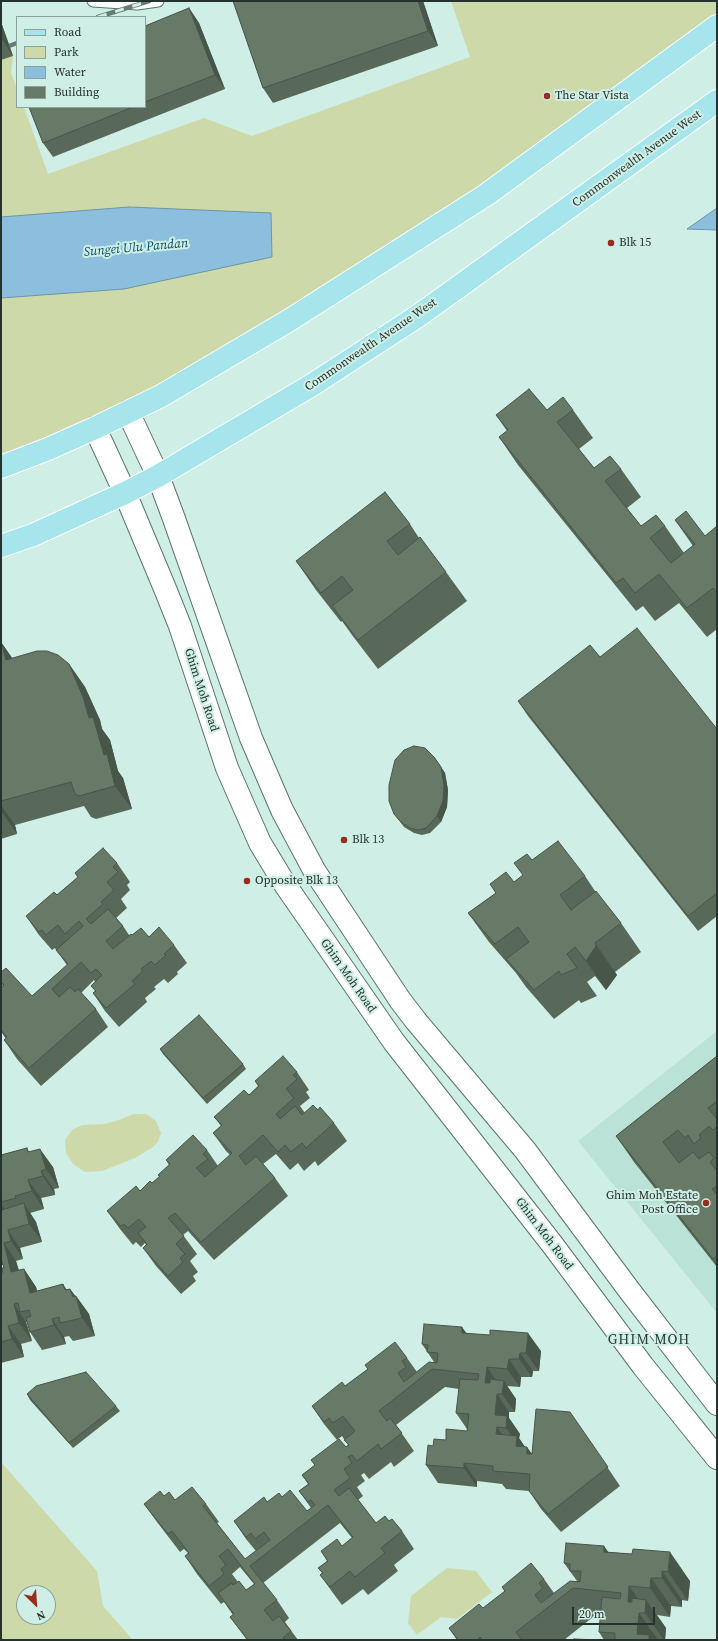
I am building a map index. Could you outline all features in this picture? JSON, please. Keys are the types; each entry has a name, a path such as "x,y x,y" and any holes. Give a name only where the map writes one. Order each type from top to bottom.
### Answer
{"main road":[{"path":"1,467 48,449 161,396 288,320 486,195 717,26"},
{"name":"Commonwealth Avenue West","path":"1,546 32,535 125,493 158,476 312,386 418,316 717,101"}],"street":[{"path":"128,412 158,476 251,738 282,810 314,870 408,1010 525,1150 629,1290 717,1404"},
{"name":"Ghim Moh Road","path":"95,428 158,570 180,626 227,768 260,843 286,886 394,1042 547,1238 643,1366 717,1458"}],"lane":[{"path":"93,1 137,4 158,1"}],"shaded area":[{"path":"717,1031 717,1313 578,1141"}],"green space":[{"path":"451,1 717,1 717,26 288,321 1,467 1,60 13,56 11,73 16,86 16,108 24,108 48,174 204,118 252,136 470,57"},
{"path":"133,1114 146,1114 156,1121 161,1133 158,1142 153,1147 135,1158 102,1171 85,1172 73,1164 66,1153 65,1140 73,1129 83,1125 104,1124"},
{"path":"1,1462 97,1571 103,1606 133,1640 1,1640"},
{"path":"447,1568 476,1571 492,1592 457,1619 441,1617 417,1635 408,1623 411,1596"}],"water":[{"name":"Sungei Ulu Pandan","path":"129,207 271,213 272,257 124,289 1,298 1,217"},
{"path":"717,208 717,230 687,229"}],"building":[{"path":"233,1 418,1 428,31 263,88"},
{"path":"189,8 215,75 146,102 146,26"},
{"path":"29,108 130,108 43,143"},
{"path":"529,389 547,410 563,397 573,410 557,422 594,468 610,456 621,469 605,481 641,526 656,515 665,526 650,538 671,563 695,544 675,520 686,511 705,536 717,526 717,593 713,588 687,608 659,574 635,593 623,578 616,583 499,437 508,430 496,415"},
{"path":"385,492 410,524 387,541 398,555 420,537 446,572 358,640 332,606 353,590 342,576 321,593 296,561"},
{"path":"637,628 717,729 717,893 688,916 518,701 590,645 600,657"},
{"path":"1,642 6,660 37,651 47,651 58,655 69,664 83,697 89,718 93,717 104,755 107,754 115,786 79,796 75,794 71,782 1,801"},
{"path":"414,746 425,748 434,757 441,767 444,785 443,801 437,816 426,828 418,830 410,828 401,822 394,814 389,801 389,785 395,760 404,750"},
{"path":"558,841 585,876 560,895 571,910 596,891 621,923 595,943 596,946 586,961 575,947 567,954 577,968 561,975 559,971 534,990 506,959 529,942 518,927 495,944 468,913 496,893 490,884 506,872 514,882 523,875 514,863 527,854 532,860"},
{"path":"103,848 117,863 113,867 118,872 107,882 114,890 101,902 103,904 86,919 91,924 108,909 123,926 106,941 113,949 141,928 149,937 159,927 174,945 155,965 151,961 141,969 143,971 132,981 135,984 106,1008 93,993 96,991 91,986 102,975 96,969 91,973 81,962 52,989 59,997 70,987 75,992 78,989 96,1009 29,1068 4,1040 7,1037 1,1030 1,988 4,985 1,982 1,972 6,968 32,996 68,964 56,950 83,926 79,921 65,934 58,925 46,935 42,930 39,932 26,916 54,892 57,895 78,877 75,873"},
{"path":"199,1015 243,1064 203,1098 160,1049"},
{"path":"283,1056 297,1072 293,1075 297,1079 286,1089 294,1098 276,1114 280,1119 295,1106 302,1115 313,1105 318,1110 320,1107 334,1123 306,1148 302,1143 291,1152 285,1145 278,1152 263,1135 239,1156 246,1165 256,1156 275,1178 201,1242 175,1213 168,1218 184,1236 176,1244 185,1254 180,1258 183,1262 168,1276 143,1248 147,1244 138,1233 146,1227 139,1219 128,1228 124,1224 121,1226 107,1211 136,1186 140,1191 150,1181 152,1183 160,1176 158,1175 170,1164 166,1160 193,1135 207,1150 203,1154 208,1159 196,1168 205,1177 232,1153 213,1133 222,1125 214,1117 244,1090 249,1095 259,1086 255,1081"},
{"path":"717,1056 717,1101 708,1108 717,1119 717,1126 713,1130 709,1126 699,1135 701,1138 694,1144 688,1135 685,1138 678,1130 663,1142 679,1163 693,1152 699,1159 709,1152 714,1158 710,1162 717,1171 717,1186 712,1189 717,1195 717,1256 713,1259 616,1136"},
{"path":"27,1148 28,1152 40,1149 46,1169 41,1171 43,1176 28,1180 32,1191 15,1196 16,1198 1,1202 1,1155"},
{"path":"24,1203 29,1224 8,1230 11,1241 4,1243 11,1272 24,1269 30,1293 63,1284 65,1290 70,1289 73,1297 76,1296 82,1318 60,1323 59,1317 52,1319 54,1325 30,1332 26,1318 31,1316 29,1310 20,1312 18,1303 14,1304 19,1323 8,1326 12,1339 1,1342 1,1273 3,1273 2,1268 4,1268 1,1258 1,1206 2,1210"},
{"path":"424,1324 462,1327 462,1333 490,1335 490,1330 528,1333 526,1353 520,1353 519,1359 509,1359 507,1369 487,1367 485,1383 490,1383 490,1379 504,1381 502,1394 497,1394 495,1415 507,1416 506,1428 497,1427 496,1434 517,1436 516,1446 527,1447 527,1454 532,1454 536,1409 570,1412 608,1467 548,1514 529,1491 530,1474 493,1471 493,1466 464,1463 464,1468 426,1465 428,1445 433,1446 434,1439 446,1440 446,1429 467,1431 469,1414 456,1413 460,1379 478,1380 479,1374 432,1369 379,1411 387,1421 390,1418 402,1433 381,1449 378,1444 357,1461 352,1455 348,1457 352,1463 344,1469 350,1478 334,1490 339,1496 349,1488 376,1523 385,1516 389,1521 392,1519 402,1531 381,1548 385,1553 355,1577 350,1571 330,1587 320,1575 323,1573 318,1568 328,1561 321,1551 337,1539 342,1546 353,1537 328,1505 250,1566 277,1600 264,1610 273,1621 279,1616 291,1631 283,1638 285,1640 248,1640 230,1617 234,1614 218,1593 232,1583 233,1585 239,1581 246,1590 255,1584 228,1549 219,1556 226,1565 221,1569 224,1574 209,1586 185,1556 189,1553 172,1531 168,1534 144,1504 160,1491 164,1496 169,1492 175,1500 192,1487 206,1504 203,1506 245,1559 270,1540 264,1532 255,1539 251,1533 246,1537 234,1521 264,1497 267,1502 279,1493 282,1497 290,1490 307,1511 315,1505 311,1500 308,1502 299,1491 309,1484 302,1475 315,1465 311,1460 339,1439 346,1447 349,1445 344,1440 355,1431 343,1416 333,1423 329,1418 324,1422 312,1406 342,1382 345,1386 368,1369 365,1365 395,1342 407,1358 402,1361 406,1367 398,1373 404,1382 429,1362 437,1363 438,1353 427,1352 428,1345 422,1344"},
{"path":"86,1372 116,1406 69,1443 27,1394 36,1386"},
{"path":"566,1543 604,1546 604,1552 632,1554 633,1549 670,1552 668,1572 662,1571 662,1578 651,1578 650,1588 629,1586 628,1602 632,1602 632,1598 646,1600 645,1613 639,1613 637,1634 649,1635 649,1640 615,1640 615,1633 599,1632 602,1597 620,1599 621,1593 573,1588 516,1632 522,1640 482,1640 480,1637 477,1640 458,1640 449,1628 479,1604 483,1608 505,1591 502,1587 531,1563 544,1579 539,1583 543,1588 535,1595 541,1603 570,1581 580,1582 581,1571 570,1571 570,1564 564,1563"},
{"path":"574,1639 598,1640 574,1640"}],"railway":[{"path":"101,16 149,1"},
{"path":"1,49 16,43"}],"place":[{"name":"The Star Vista","path":"547,96"},
{"name":"Blk 15","path":"611,243"},
{"name":"Blk 13","path":"344,840"},
{"name":"Opposite Blk 13","path":"247,881"},
{"name":"Ghim Moh Estate Post Office","path":"706,1203"}],"district":[{"name":"GHIM MOH","path":"649,1340"}]}
